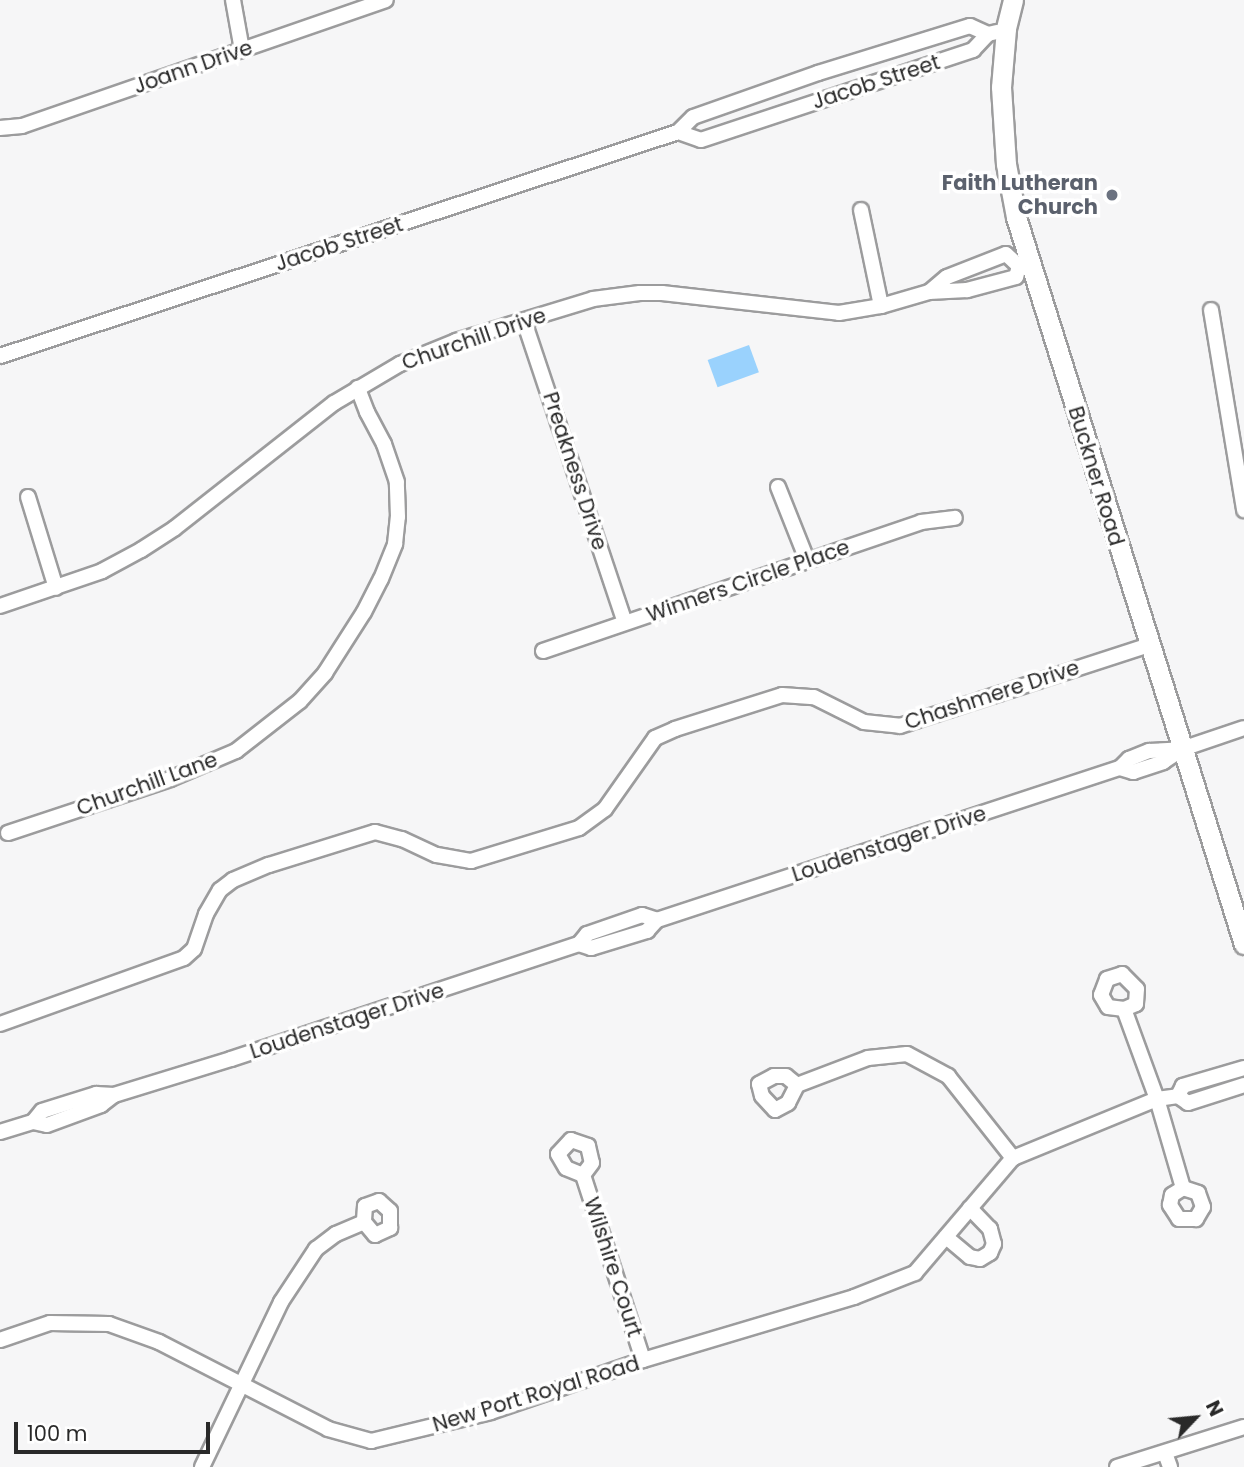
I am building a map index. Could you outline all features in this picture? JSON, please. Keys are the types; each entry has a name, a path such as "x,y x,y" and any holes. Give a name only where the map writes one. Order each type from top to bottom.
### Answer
{"street":[{"path":"233,0 242,50"},
{"name":"Joann Drive","path":"0,128 22,126 386,0"},
{"name":"Buckner Road","path":"1013,0 997,31 1002,125 1024,264 1244,944"},
{"name":"Jacob Street","path":"0,356 678,132 694,117 818,73 970,26 997,31"},
{"name":"Jacob Street","path":"678,132 701,141 973,50 997,31"},
{"path":"861,210 881,306"},
{"name":"Churchill Drive","path":"0,606 102,570 175,528 314,418 358,388 400,364 456,341 593,299 640,293 676,294 826,312 881,306 929,292 967,290 1016,277 1024,264 1006,254 947,277 929,292"},
{"path":"1211,310 1244,510"},
{"name":"Preakness Drive","path":"524,321 625,622"},
{"name":"Churchill Lane","path":"8,833 170,779 236,751 300,701 325,673 364,612 395,544 398,517 397,482 384,444 358,388"},
{"path":"778,487 807,560"},
{"path":"28,497 56,587"},
{"name":"Winners Circle Place","path":"543,651 921,522 955,519"},
{"name":"Chashmere Drive","path":"0,1024 184,958 194,949 206,914 220,890 233,880 269,865 375,832 402,839 437,855 471,861 579,828 605,809 655,738 675,729 782,695 814,697 864,722 900,726 1149,645"},
{"name":"Loudenstager Drive","path":"0,1132 33,1122 47,1125 101,1105 114,1095 579,944 587,934 642,915 657,920 1120,768 1129,759 1149,751 1182,749 1244,728"},
{"path":"1124,1009 1157,1099 1183,1188"},
{"path":"797,1085 868,1058 907,1054 948,1076 1013,1158"},
{"name":"New Port Royal Road","path":"1178,1096 1183,1086 1244,1068"},
{"name":"New Port Royal Road","path":"0,1340 50,1323 108,1324 159,1342 328,1429 371,1441 491,1412 643,1360 830,1305 915,1273 1013,1158 1157,1099 1178,1096 1188,1103 1244,1085"},
{"name":"Wilshire Court","path":"583,1175 643,1360"},
{"path":"946,1237 970,1257 980,1259 990,1253 994,1244 989,1229 970,1208"},
{"path":"202,1467 281,1302 316,1249 336,1234 364,1222"},
{"path":"1117,1467 1168,1460 1244,1427"}],"water":[{"path":"749,345 759,372 718,387 708,360"}],"place":[{"name":"Faith Lutheran Church","path":"1112,195"}]}
